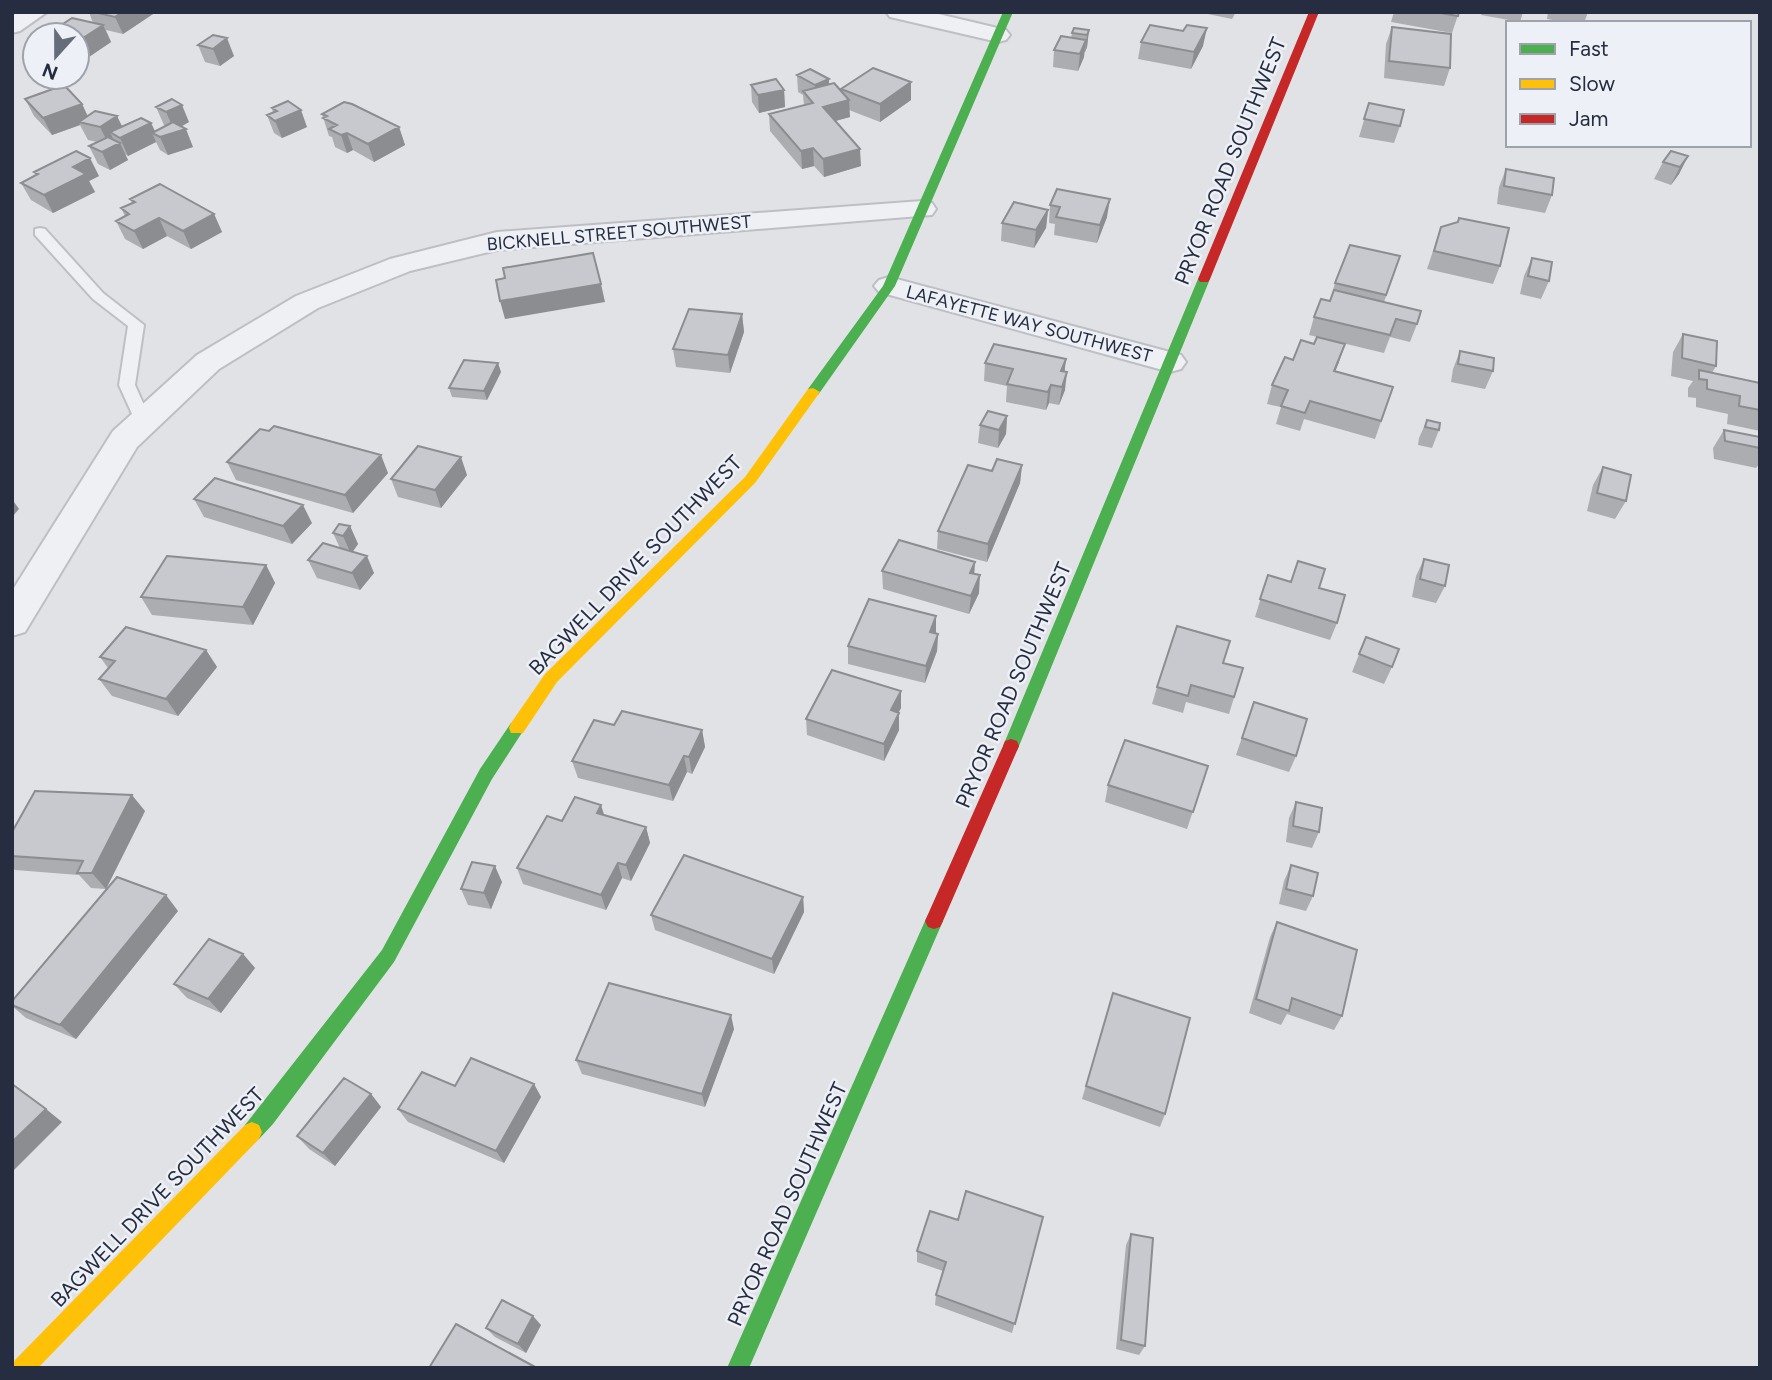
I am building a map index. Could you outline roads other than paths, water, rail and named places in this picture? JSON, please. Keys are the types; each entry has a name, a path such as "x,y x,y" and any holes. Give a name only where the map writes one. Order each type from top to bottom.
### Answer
{"street":[{"path":"12,26 34,12"},
{"path":"898,12 998,35"},
{"name":"BAGWELL DRIVE SOUTHWEST","path":"23,1368 266,1117 388,956 486,774 551,678 750,480 889,286 1008,12"},
{"name":"PRYOR ROAD SOUTHWEST","path":"738,1368 1028,707 1314,12"},
{"name":"BICKNELL STREET SOUTHWEST","path":"12,622 125,439 208,362 307,302 400,265 497,241 922,209"},
{"name":"LAFAYETTE WAY SOUTHWEST","path":"889,286 1170,362"}],"lane":[{"path":"40,232 98,296 136,325 127,385 143,421"}]}
